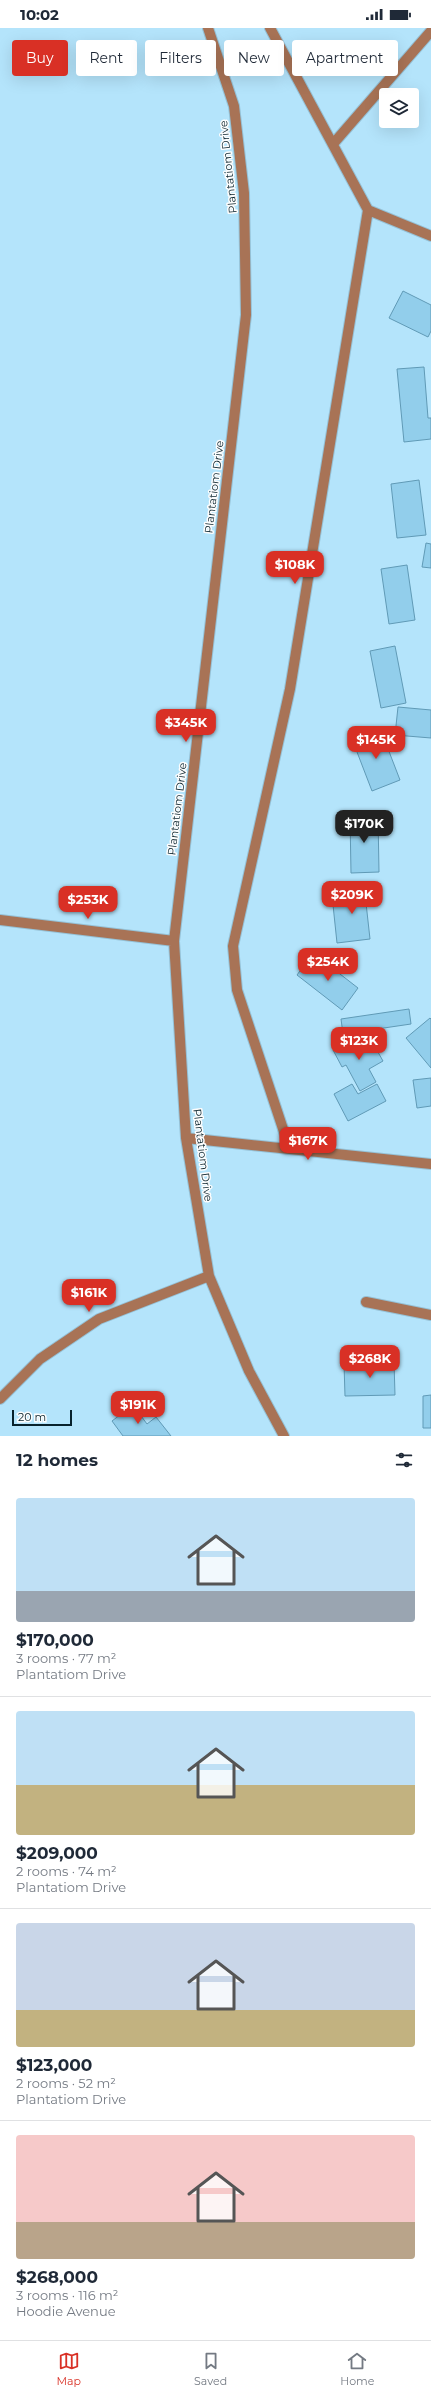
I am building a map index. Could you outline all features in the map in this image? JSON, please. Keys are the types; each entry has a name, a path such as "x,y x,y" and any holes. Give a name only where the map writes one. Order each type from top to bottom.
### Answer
{"street":[{"name":"Plantatiom Drive","path":"208,28 234,106 244,193 246,315 174,941 186,1138 209,1276 249,1371 284,1436"},
{"path":"270,28 368,210 290,690 233,946 237,990 288,1147"},
{"path":"333,144 431,31"},
{"path":"368,210 431,236"},
{"path":"0,920 174,941"},
{"path":"186,1138 288,1147 431,1164"},
{"path":"0,1399 40,1358 100,1319 209,1276"},
{"path":"366,1302 431,1315"}],"building":[{"path":"403,291 431,305 431,331 428,337 389,318"},
{"path":"424,367 428,418 431,418 431,439 404,442 397,369"},
{"path":"419,480 426,535 397,538 391,484"},
{"path":"426,543 431,544 431,568 422,567"},
{"path":"407,565 415,620 389,624 381,569"},
{"path":"395,646 406,703 381,708 370,651"},
{"path":"398,707 431,710 431,738 395,735"},
{"path":"380,728 400,780 372,791 352,739"},
{"path":"378,816 379,872 351,873 350,817"},
{"path":"364,885 370,939 337,943 333,905 342,904 340,887"},
{"path":"313,953 358,988 342,1010 297,975"},
{"path":"409,1009 411,1024 343,1034 341,1019"},
{"path":"430,1018 431,1019 431,1068 406,1038"},
{"path":"354,1038 358,1045 370,1038 383,1061 369,1069 376,1082 360,1091 346,1065 342,1067 333,1050"},
{"path":"431,1078 431,1106 417,1108 413,1080"},
{"path":"352,1084 358,1094 377,1084 386,1101 348,1121 334,1094"},
{"path":"394,1362 395,1395 345,1396 344,1364"},
{"path":"431,1395 431,1428 423,1428 423,1396"},
{"path":"133,1405 147,1424 156,1417 171,1436 123,1436 112,1421"}]}
